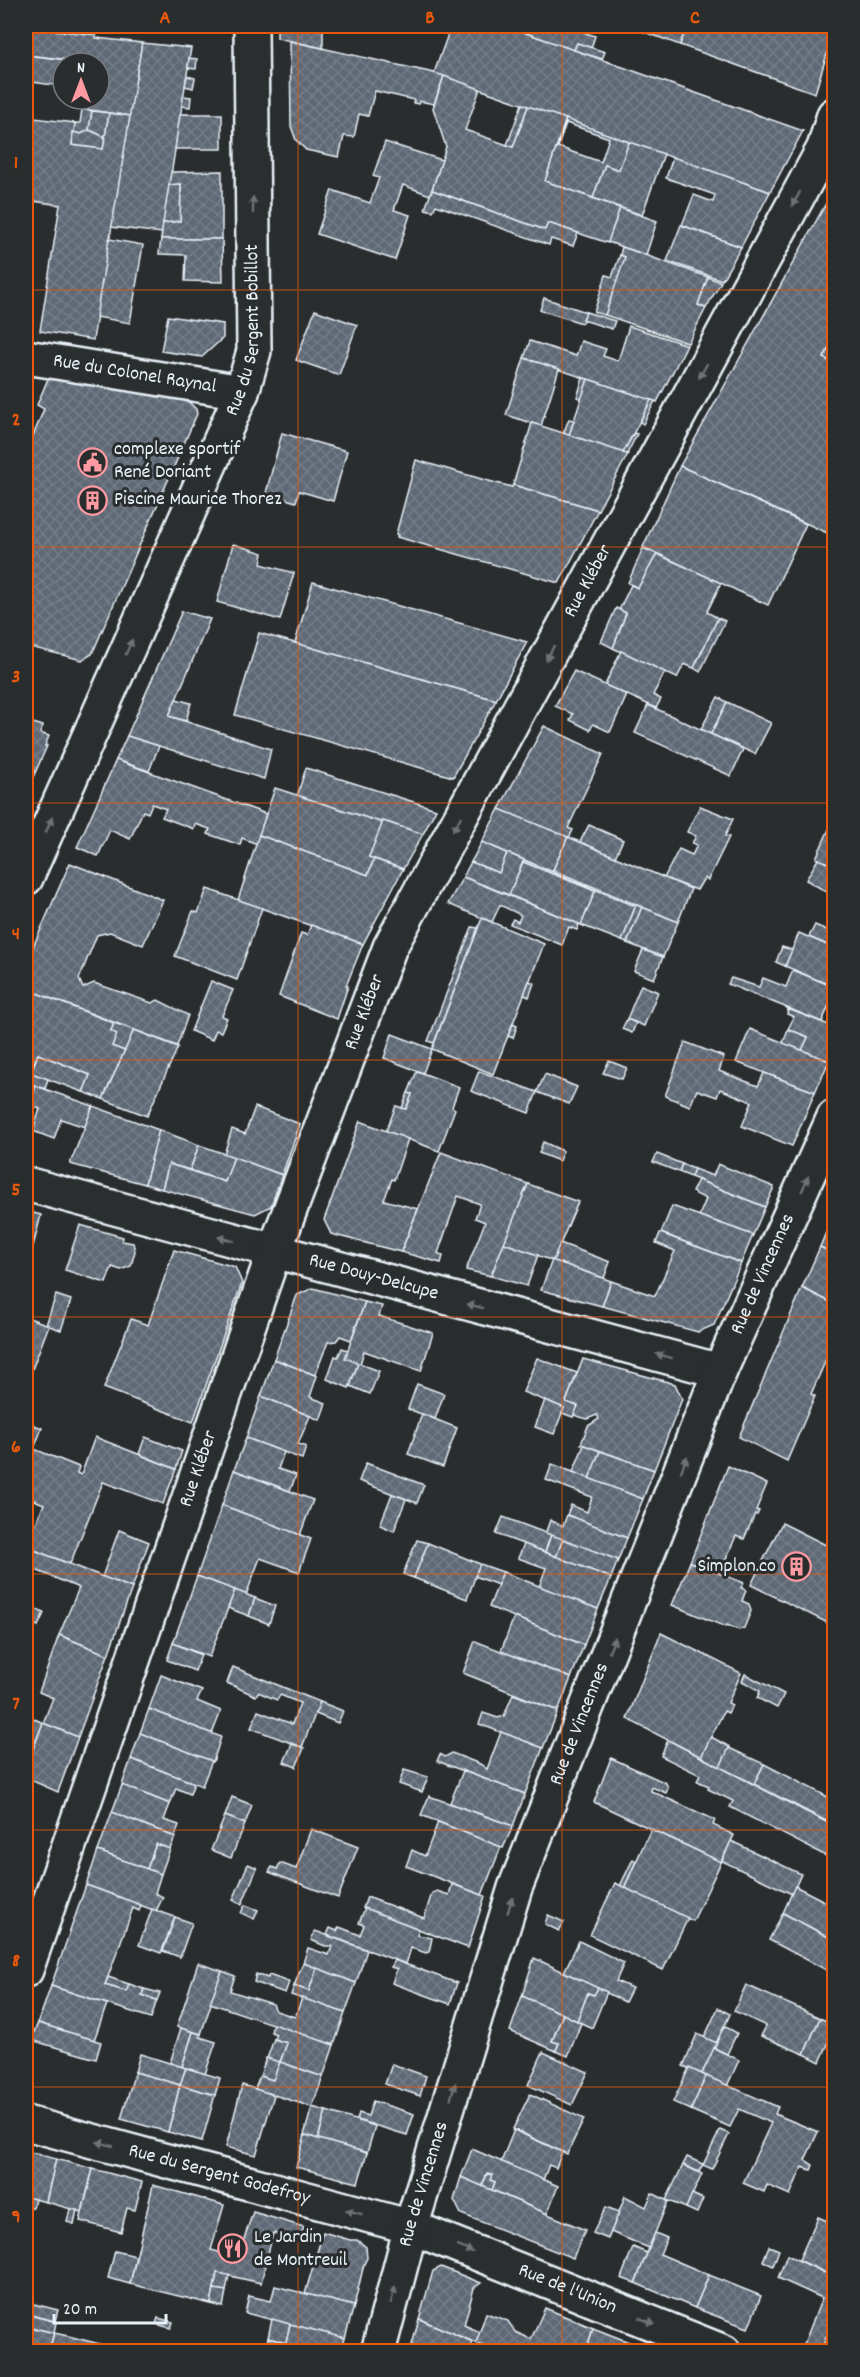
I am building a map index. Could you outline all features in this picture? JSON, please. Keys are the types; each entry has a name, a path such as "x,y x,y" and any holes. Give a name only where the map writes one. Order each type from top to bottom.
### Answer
{"street":[{"name":"Rue du Sergent Bobillot","path":"26,879 242,392 254,351 251,26"},
{"name":"Rue Kléber","path":"26,1970 274,1252 390,947 829,150 834,115"},
{"name":"Rue du Colonel Raynal","path":"26,357 242,392"},
{"name":"Rue de Vincennes","path":"378,2352 411,2227 515,1888 720,1371 834,1117"},
{"name":"Rue Douy-Delcupe","path":"26,1184 720,1371"},
{"name":"Rue du Sergent Godefroy","path":"26,2122 411,2227"},
{"name":"Rue de l'Union","path":"411,2227 724,2352"}],"building":[{"path":"183,26 220,26 220,30"},
{"path":"277,26 323,26 323,48 277,38"},
{"path":"451,26 507,26 803,131 770,192 434,73"},
{"path":"507,26 566,26 595,36 591,48 577,43 574,50"},
{"path":"640,26 657,26 653,35 638,30"},
{"path":"657,26 687,26 680,45 653,35"},
{"path":"687,26 834,26 834,31 815,93 680,45"},
{"path":"26,27 142,43 130,116 97,111 111,111 111,51 51,51 51,58 26,55"},
{"path":"290,41 444,76 434,104 419,101 419,104 413,103 414,100 375,91 368,116 359,114 354,137 344,136 339,157 306,150 296,140 291,126"},
{"path":"142,43 191,48 162,233 111,227"},
{"path":"577,43 605,52 602,59 574,50"},
{"path":"26,55 51,58 51,85 26,81"},
{"path":"189,58 197,59 196,69 188,68"},
{"path":"187,76 195,78 193,88 185,86"},
{"path":"444,76 480,89 465,130 513,147 528,106 566,119 545,181 620,208 608,243 548,223 545,230 432,190 446,147 433,108"},
{"path":"183,96 191,97 190,107 182,106"},
{"path":"522,104 528,106 513,147 507,145"},
{"path":"82,111 92,111 89,131 81,134 73,132 75,123 80,123"},
{"path":"92,111 109,113 105,137 89,130"},
{"path":"109,113 130,116 93,340 40,331 60,205 27,200 26,117 75,123 72,145 103,149"},
{"path":"180,114 222,114 222,149 175,149"},
{"path":"566,119 629,142 619,170 605,165 593,198 545,181","holes":["566,123 609,138 601,162 558,147"]},
{"path":"89,130 105,137 103,149 72,145 73,132 81,134"},
{"path":"385,142 442,160 430,195 403,185 394,210 410,215 395,260 317,234 332,190 370,203 379,178 373,176"},
{"path":"629,142 664,154 642,215 593,198 605,165 619,170"},
{"path":"673,157 770,192 741,247 682,225 694,195 713,202 715,195 666,178"},
{"path":"222,171 222,239 161,239 163,223 180,221 181,184 169,185 171,172"},
{"path":"181,184 180,221 163,223 169,185"},
{"path":"834,189 834,338 824,358 834,364 834,536 680,466"},
{"path":"432,190 545,230 548,223 578,233 573,246 551,239 549,245 436,205 433,211 425,209"},
{"path":"620,208 657,221 646,255 608,242"},
{"path":"681,225 741,247 722,280 667,261"},
{"path":"109,239 143,245 130,323 96,317"},
{"path":"161,239 222,239 223,282 185,281 186,255 159,254"},
{"path":"622,247 708,277 698,305 706,308 688,343 605,315 625,257 620,255"},
{"path":"620,255 625,257 605,315 594,312 606,275 612,277"},
{"path":"708,277 721,282 706,308 698,305"},
{"path":"544,298 586,312 582,323 540,310"},
{"path":"315,310 357,325 339,375 296,360"},
{"path":"586,312 615,321 612,329 583,320"},
{"path":"168,316 223,324 223,338 202,357 161,351"},
{"path":"629,326 687,345 657,402 524,358 530,341 576,356 581,341 606,349 603,356 618,361"},
{"path":"830,346 834,348 834,364 824,358"},
{"path":"524,358 559,369 541,426 506,415"},
{"name":"Piscine Maurice Thorez","path":"52,378 186,399 196,409 197,414 92,654 82,660 26,646 26,444 29,446 44,409 37,405 47,381"},
{"path":"583,378 588,379 582,399 577,397"},
{"path":"588,379 651,400 623,453 569,435"},
{"path":"651,400 655,401 643,424 640,422"},
{"path":"569,419 574,420 569,435 563,434"},
{"path":"532,423 628,454 598,510 513,485"},
{"path":"282,433 347,451 333,501 299,491 296,502 266,493"},
{"path":"634,433 637,434 627,454 623,453"},
{"path":"416,460 598,510 559,583 397,537"},
{"path":"680,466 806,524 768,605 643,547"},
{"path":"233,544 263,553 261,564 294,573 280,620 217,602"},
{"path":"643,548 657,554 638,588 628,583"},
{"path":"657,554 721,583 707,612 718,618 694,668 684,664 677,678 613,648 626,613 619,610 631,585 638,588"},
{"path":"313,582 527,642 496,700 295,643"},
{"path":"616,608 626,613 613,648 601,642"},
{"path":"182,611 210,619 169,716 271,749 264,779 127,736"},
{"path":"718,618 725,621 700,672 694,668"},
{"path":"259,633 496,700 453,777 235,715"},
{"path":"621,651 665,672 653,695 661,699 656,708 605,685"},
{"path":"574,671 627,695 610,732 593,724 590,730 570,720 573,714 555,706"},
{"path":"718,697 727,702 711,734 701,729"},
{"path":"176,699 191,703 186,721 169,716"},
{"path":"727,702 771,723 755,754 711,734"},
{"path":"648,705 743,749 731,776 635,733"},
{"path":"26,721 43,726 40,733 49,736 45,746 47,746 26,793"},
{"path":"544,726 603,754 568,828 573,830 569,838 499,809"},
{"path":"127,736 159,746 149,771 116,760"},
{"path":"116,760 266,814 257,844 242,838 240,845 208,834 210,829 195,824 194,829 162,817 166,809 152,804 148,813 143,811 130,839 110,830 98,856 77,847"},
{"path":"306,768 436,809 423,834 297,796"},
{"path":"275,788 383,823 369,857 374,859 368,875 259,835"},
{"path":"700,806 733,819 725,836 729,837 708,880 704,878 697,890 664,878 679,849 692,855 697,845 692,843 696,836 687,832"},
{"path":"499,809 568,837 552,872 482,842"},
{"path":"834,818 834,866 816,858"},
{"path":"383,821 423,834 403,869 369,857"},
{"path":"589,825 623,840 615,857 580,842"},
{"path":"259,835 368,875 374,859 403,869 363,944 238,900"},
{"path":"568,837 691,889 678,922 553,870"},
{"path":"482,842 507,853 499,873 471,862"},
{"path":"507,853 633,905 634,903 636,905 622,941 581,925 595,891 523,862 509,895 463,877 471,862 499,873"},
{"path":"818,859 834,866 834,896 806,880"},
{"path":"523,862 595,891 581,925 509,895"},
{"path":"70,863 163,900 143,945 110,932 97,935 79,979 83,988 94,983 152,1003 158,1000 188,1015 177,1046 26,989 26,963"},
{"path":"463,877 579,924 577,930 569,927 562,945 510,924 513,919 518,922 521,915 500,905 492,922 448,904"},
{"path":"207,889 262,908 237,980 175,956 193,911 198,913"},
{"path":"636,905 642,907 627,943 622,941"},
{"path":"642,907 678,922 663,957 627,943"},
{"path":"482,918 544,944 493,1074 432,1049"},
{"path":"834,920 834,948 809,937 815,925 829,931"},
{"path":"311,925 363,944 346,986 348,986 337,1019 279,996 301,933 307,935"},
{"path":"472,927 478,928 434,1043 428,1041"},
{"path":"799,933 834,948 834,987 785,966"},
{"path":"782,947 792,950 785,966 776,962"},
{"path":"643,950 663,957 654,979 634,971"},
{"path":"793,970 834,987 834,993 822,1022 728,984 731,978 759,987 763,978 786,987"},
{"path":"211,981 233,990 222,1016 227,1018 221,1032 216,1030 212,1040 191,1031"},
{"path":"529,981 534,983 529,997 524,995"},
{"path":"641,985 658,992 644,1026 627,1019"},
{"path":"26,989 114,1023 111,1031 117,1034 112,1046 125,1051 103,1099 83,1092 90,1075 38,1054 26,1081"},
{"path":"788,1009 834,1027 834,1047 829,1061 802,1050 808,1037 788,1029 794,1017 787,1014"},
{"path":"627,1019 636,1023 632,1033 622,1029"},
{"path":"114,1023 134,1030 125,1051 112,1046 117,1034 111,1031"},
{"path":"513,1024 517,1026 513,1038 508,1036"},
{"path":"750,1029 829,1061 815,1092 736,1062"},
{"path":"788,1029 808,1037 802,1050 783,1043"},
{"path":"134,1030 178,1047 147,1116 103,1099"},
{"path":"392,1034 432,1049 423,1073 384,1058"},
{"path":"685,1042 724,1057 719,1071 758,1086 764,1073 815,1092 792,1146 742,1126 752,1102 720,1089 717,1097 697,1090 690,1106 665,1096"},
{"path":"38,1054 90,1075 83,1092 31,1073"},
{"path":"609,1061 627,1068 622,1079 603,1073"},
{"path":"417,1071 459,1087 452,1107 455,1109 439,1151 386,1131 396,1106 406,1109 412,1094 408,1093"},
{"path":"479,1071 537,1092 529,1113 471,1091"},
{"path":"31,1073 48,1079 45,1089 27,1082"},
{"path":"545,1074 577,1087 569,1104 537,1092"},
{"path":"26,1081 36,1086 29,1105 26,1103"},
{"path":"36,1086 93,1106 85,1127 61,1119 54,1139 33,1131 40,1109 29,1105"},
{"path":"408,1093 412,1094 406,1109 402,1108"},
{"path":"93,1106 159,1130 145,1184 70,1164"},
{"path":"255,1107 300,1124 282,1175 224,1154 232,1129 245,1134"},
{"path":"360,1121 408,1139 394,1180 392,1179 384,1200 418,1209 401,1252 331,1234 324,1220"},
{"path":"159,1130 199,1145 190,1170 169,1164 162,1189 145,1184"},
{"path":"543,1142 563,1151 559,1161 539,1153"},
{"path":"199,1145 234,1157 225,1182 190,1170"},
{"path":"441,1152 528,1184 491,1276 466,1270 485,1222 475,1218 480,1204 458,1196 438,1253 443,1256 441,1263 401,1252"},
{"path":"657,1154 682,1164 679,1172 653,1162"},
{"path":"234,1157 282,1175 271,1206 255,1214 162,1189 169,1164 225,1182"},
{"path":"682,1164 694,1169 691,1177 679,1172"},
{"path":"718,1164 774,1187 765,1207 691,1177 694,1169 713,1176"},
{"path":"698,1180 765,1207 753,1235 699,1216 706,1199 692,1192"},
{"path":"528,1184 578,1202 553,1261 504,1243"},
{"path":"672,1206 753,1235 741,1263 661,1233"},
{"path":"26,1211 41,1215 26,1274"},
{"path":"834,1213 834,1254 820,1247"},
{"path":"80,1225 123,1237 122,1241 133,1243 135,1251 131,1266 121,1270 112,1267 106,1283 65,1270"},
{"path":"660,1233 741,1263 714,1325 698,1332 602,1306 611,1281 655,1296 675,1251 656,1243"},
{"path":"504,1243 538,1255 527,1286 491,1276"},
{"path":"560,1243 610,1262 604,1278 553,1261"},
{"path":"820,1247 834,1254 834,1304 802,1288"},
{"path":"174,1250 235,1267 242,1283 193,1422 104,1388 131,1319 148,1325"},
{"path":"552,1260 611,1281 602,1306 541,1290"},
{"path":"313,1288 365,1302 351,1340 340,1336 336,1341 328,1342 315,1375 274,1359 297,1295"},
{"path":"802,1288 834,1304 834,1348 832,1346 811,1394 815,1396 787,1461 739,1437"},
{"path":"56,1295 71,1300 61,1330 46,1325"},
{"path":"365,1302 382,1306 379,1316 433,1333 421,1371 364,1351 360,1364 345,1358"},
{"path":"26,1317 49,1325 26,1385"},
{"path":"342,1348 348,1350 345,1358 358,1363 349,1388 327,1379 335,1356 338,1357"},
{"path":"537,1358 577,1373 566,1402 578,1406 573,1417 562,1413 564,1408 523,1392"},
{"path":"274,1359 317,1376 310,1397 326,1403 320,1420 261,1396"},
{"path":"583,1359 675,1384 682,1399 654,1470 581,1444 588,1426 599,1419 597,1415 587,1419 574,1415 578,1406 566,1402"},
{"path":"358,1363 379,1371 370,1394 350,1386"},
{"path":"417,1384 444,1394 435,1419 408,1409"},
{"path":"261,1396 310,1416 298,1444 306,1447 302,1459 246,1438"},
{"path":"545,1400 564,1408 554,1434 535,1427"},
{"path":"422,1414 457,1428 443,1467 408,1454"},
{"path":"26,1422 42,1428 26,1469"},
{"path":"95,1437 176,1469 163,1504 103,1482 70,1564 26,1547 44,1504 26,1497 26,1471 34,1449 79,1467 77,1473 81,1475"},
{"path":"145,1437 182,1451 176,1469 139,1454"},
{"path":"246,1438 284,1452 278,1469 296,1475 290,1491 234,1470"},
{"path":"584,1445 600,1451 589,1479 573,1472"},
{"path":"600,1451 654,1470 643,1499 589,1479"},
{"path":"366,1463 424,1485 417,1503 359,1481"},
{"path":"552,1464 643,1499 627,1538 567,1515 571,1505 587,1512 592,1497 546,1480"},
{"path":"728,1466 767,1484 756,1510 759,1511 757,1515 755,1514 744,1539 736,1536 720,1573 690,1562"},
{"path":"234,1470 313,1500 300,1535 222,1505"},
{"path":"392,1494 406,1499 394,1531 380,1525"},
{"path":"222,1505 311,1539 299,1572 260,1558 246,1595 197,1576"},
{"path":"567,1515 627,1538 618,1560 545,1534 550,1520 563,1526"},
{"path":"503,1517 551,1535 545,1552 496,1534"},
{"name":"Simplon.co","path":"782,1523 834,1549 834,1626 751,1585"},
{"path":"119,1530 149,1542 132,1588 102,1577"},
{"path":"551,1535 563,1539 556,1557 545,1552"},
{"path":"563,1539 618,1560 611,1578 556,1557"},
{"path":"417,1540 428,1543 414,1578 403,1574"},
{"path":"428,1543 480,1564 467,1599 414,1578"},
{"path":"524,1544 611,1578 598,1609 539,1587 546,1568 518,1558"},
{"path":"26,1547 132,1588 108,1655 59,1635 79,1588 26,1566"},
{"path":"690,1562 744,1583 741,1588 746,1590 742,1601 749,1604 751,1611 744,1628 739,1630 727,1625 726,1627 672,1605"},
{"path":"480,1564 503,1572 498,1585 475,1576"},
{"path":"503,1572 598,1609 584,1645 489,1607"},
{"path":"197,1576 235,1590 209,1657 173,1643"},
{"path":"235,1590 255,1598 249,1616 228,1608"},
{"path":"255,1598 275,1606 269,1624 249,1616"},
{"path":"26,1604 44,1613 38,1626 26,1621"},
{"path":"514,1617 584,1645 571,1678 501,1651"},
{"path":"661,1633 741,1673 728,1703 732,1705 728,1713 724,1711 701,1757 627,1719"},
{"path":"59,1635 108,1655 78,1737 43,1723 53,1698 39,1692"},
{"path":"475,1641 571,1678 558,1711 463,1673"},
{"path":"173,1643 201,1655 195,1671 167,1660"},
{"path":"233,1667 320,1702 302,1747 251,1728 258,1711 292,1724 300,1703 280,1695 277,1700 258,1692 256,1696 227,1683"},
{"path":"745,1674 784,1694 777,1708 757,1698 760,1691 742,1681"},
{"path":"161,1675 202,1691 197,1701 221,1711 212,1734 149,1709"},
{"path":"513,1694 558,1711 543,1748 479,1724 483,1713 498,1718 504,1716"},
{"path":"320,1702 343,1711 338,1723 316,1714"},
{"path":"149,1709 221,1737 213,1762 140,1733"},
{"path":"26,1715 43,1723 30,1757 26,1756"},
{"path":"43,1723 78,1737 58,1792 26,1778 26,1756 30,1757"},
{"path":"501,1732 543,1748 525,1794 437,1761 440,1754 445,1757 452,1753 487,1769"},
{"path":"140,1733 212,1761 202,1786 131,1759"},
{"path":"711,1737 730,1747 720,1767 701,1757"},
{"path":"668,1740 834,1826 834,1860 730,1807 733,1801 697,1781 700,1775 661,1756"},
{"path":"292,1744 304,1748 296,1767 284,1762"},
{"path":"729,1748 764,1764 754,1784 720,1767"},
{"path":"611,1758 666,1783 668,1788 666,1793 652,1787 651,1791 715,1820 713,1825 734,1835 721,1862 594,1802"},
{"path":"131,1759 194,1783 190,1794 176,1788 170,1804 122,1785"},
{"path":"764,1764 834,1800 826,1821 754,1784"},
{"path":"404,1770 428,1777 422,1792 399,1784"},
{"path":"463,1771 525,1794 513,1826 450,1803"},
{"path":"122,1785 170,1804 164,1820 179,1825 175,1837 112,1812"},
{"path":"429,1796 513,1826 503,1848 421,1815"},
{"path":"232,1797 252,1805 245,1824 225,1816"},
{"path":"834,1804 834,1826 826,1821"},
{"path":"112,1812 175,1837 170,1849 156,1844 147,1869 98,1851"},
{"path":"225,1816 245,1824 231,1858 211,1850"},
{"path":"438,1822 501,1847 482,1895 406,1866 412,1850 425,1856"},
{"path":"311,1829 358,1847 338,1898 269,1872 272,1867 277,1869 280,1863 296,1869"},
{"path":"651,1829 721,1862 693,1921 624,1888"},
{"path":"731,1841 801,1874 792,1894 722,1861"},
{"path":"156,1844 170,1849 161,1874 147,1869"},
{"path":"98,1851 161,1874 155,1893 163,1897 156,1911 86,1885"},
{"path":"633,1859 636,1861 624,1888 620,1886"},
{"path":"248,1864 257,1868 242,1904 233,1900"},
{"path":"615,1883 688,1918 663,1970 590,1935"},
{"path":"452,1884 485,1896 468,1948 363,1908 367,1897 424,1918 432,1893 437,1891 449,1895"},
{"path":"86,1885 141,1905 139,1911 133,1908 105,1985 125,1991 129,1984 144,1989 142,1995 157,2000 151,2018 51,1986"},
{"path":"795,1886 834,1906 834,1940 783,1913"},
{"path":"245,1905 258,1910 254,1919 241,1913"},
{"path":"365,1908 419,1929 417,1935 432,1938 429,1952 411,1948 406,1964 327,1935 330,1928 337,1931 339,1927 360,1935 364,1925 359,1923"},
{"path":"152,1909 175,1917 161,1953 139,1945"},
{"path":"783,1913 834,1940 834,1974 769,1940"},
{"path":"548,1915 564,1922 559,1931 545,1924"},
{"path":"175,1917 192,1923 180,1957 163,1951"},
{"path":"315,1931 367,1950 356,1983 303,1963 308,1948 329,1955 332,1946 325,1946 311,1940"},
{"path":"579,1941 624,1963 616,1981 632,1988 625,2002 564,1972"},
{"path":"534,1958 598,1988 594,1995 588,1993 577,2021 522,1996"},
{"path":"394,1960 457,1983 450,2004 392,1983 397,1969 391,1967"},
{"path":"198,1963 222,1971 201,2034 177,2027"},
{"path":"303,1963 317,1968 309,1991 294,1986"},
{"path":"317,1968 356,1983 345,2013 291,1995 294,1986 309,1991"},
{"path":"222,1971 235,1976 230,1991 273,2004 276,2011 295,2017 302,1998 345,2013 334,2045 210,2003"},
{"path":"256,1974 268,1978 269,1975 289,1982 285,1993 254,1982"},
{"path":"108,1977 129,1984 127,1990 105,1985"},
{"path":"746,1985 820,2018 804,2054 761,2036 766,2026 734,2011"},
{"path":"51,1986 107,2004 94,2040 38,2023"},
{"path":"598,1988 607,1992 592,2028 577,2021 588,1993 594,1995"},
{"path":"144,1989 160,1993 157,2000 142,1995"},
{"path":"522,1996 563,2014 552,2041 559,2043 556,2051 510,2031"},
{"path":"718,2008 730,2014 717,2043 704,2038"},
{"path":"563,2014 581,2023 568,2056 556,2051 559,2043 552,2041"},
{"path":"820,2018 834,2025 834,2030 820,2062 804,2054"},
{"path":"38,2023 101,2042 96,2059 31,2040"},
{"path":"273,2024 334,2045 323,2077 280,2062 287,2043 274,2039 276,2034 271,2032"},
{"path":"724,2026 737,2033 727,2054 714,2048"},
{"path":"181,2028 193,2032 182,2067 170,2063"},
{"path":"193,2032 216,2042 205,2074 182,2067"},
{"path":"697,2034 717,2043 702,2074 683,2066"},
{"path":"274,2039 287,2043 280,2062 267,2059"},
{"path":"714,2048 739,2060 727,2086 702,2074"},
{"path":"543,2052 588,2072 572,2105 528,2085"},
{"path":"140,2054 186,2068 180,2085 135,2072"},
{"path":"266,2058 280,2062 273,2080 260,2076"},
{"path":"280,2062 323,2077 312,2107 255,2089 260,2076 273,2080"},
{"path":"392,2064 426,2076 420,2096 385,2084"},
{"path":"186,2068 220,2078 215,2095 180,2085"},
{"path":"689,2068 706,2076 691,2110 673,2102"},
{"path":"135,2072 180,2085 168,2132 121,2119"},
{"path":"706,2076 778,2107 775,2114 818,2132 805,2160 813,2165 811,2170 802,2167 790,2195 767,2185 764,2192 743,2183 771,2123 739,2109 730,2127 691,2110"},
{"path":"180,2085 215,2095 202,2141 168,2132"},
{"path":"242,2085 274,2095 256,2155 226,2147"},
{"path":"530,2094 584,2119 567,2154 513,2129"},
{"path":"373,2101 414,2114 407,2135 357,2120 359,2113 368,2116"},
{"path":"312,2107 326,2111 318,2139 304,2135"},
{"path":"326,2111 375,2126 367,2153 318,2139"},
{"path":"514,2130 562,2152 556,2168 549,2165 543,2180 501,2162"},
{"path":"720,2130 729,2134 712,2169 703,2165"},
{"path":"305,2135 367,2153 358,2183 296,2167"},
{"path":"472,2149 558,2186 547,2214 492,2190 495,2182 490,2180 492,2175 487,2174 482,2187 461,2177"},
{"path":"26,2151 56,2159 46,2202 26,2197"},
{"path":"687,2157 703,2164 699,2172 683,2165"},
{"path":"56,2159 93,2169 82,2212 46,2202"},
{"path":"683,2165 702,2174 686,2208 666,2200"},
{"path":"93,2169 142,2182 135,2210 127,2208 121,2232 80,2221"},
{"path":"487,2174 492,2175 490,2180 495,2182 492,2190 482,2187"},
{"path":"461,2177 585,2230 573,2258 461,2214 454,2200"},
{"path":"153,2185 224,2205 211,2250 222,2253 226,2238 243,2242 253,2212 304,2227 300,2240 273,2233 261,2283 217,2273 211,2304 130,2284"},
{"path":"652,2193 668,2201 649,2248 611,2232 625,2196 646,2207"},
{"path":"692,2194 703,2199 697,2213 686,2208"},
{"path":"26,2197 35,2199 33,2207 26,2208"},
{"path":"606,2207 619,2212 608,2239 593,2233"},
{"path":"70,2209 77,2210 74,2224 67,2222"},
{"path":"818,2217 834,2224 834,2277 799,2260"},
{"path":"323,2232 357,2240 366,2247 367,2258 354,2306 305,2294"},
{"path":"655,2233 667,2238 660,2254 709,2275 695,2308 635,2283"},
{"path":"769,2246 779,2250 773,2266 763,2261"},
{"path":"633,2247 647,2253 635,2283 621,2278"},
{"path":"115,2251 136,2256 130,2284 108,2278"},
{"path":"787,2255 834,2277 834,2318 820,2352 802,2349 822,2298 778,2278"},
{"path":"441,2267 481,2283 474,2288 464,2325 480,2332 476,2343 419,2319 433,2271"},
{"path":"217,2273 229,2275 226,2291 214,2289"},
{"path":"709,2275 761,2296 748,2328 695,2308"},
{"path":"275,2286 354,2306 345,2338 245,2313 249,2296 271,2301"},
{"path":"214,2289 226,2291 223,2307 211,2304"},
{"path":"26,2302 58,2310 55,2321 26,2314"},
{"path":"545,2308 593,2328 586,2352 496,2352 476,2343 486,2313 508,2321 515,2332 531,2339"},
{"path":"26,2314 56,2322 54,2333 26,2326"},
{"path":"158,2318 173,2322 171,2328 156,2324"},
{"path":"272,2319 290,2324 286,2343 268,2338"},
{"path":"419,2319 473,2342 469,2352 410,2352"},
{"path":"290,2324 345,2338 341,2352 259,2350 260,2344 266,2346 268,2338 286,2343"},
{"path":"26,2326 54,2333 49,2350 26,2344"},
{"path":"593,2328 652,2351 654,2352 586,2352"},
{"path":"54,2333 68,2336 131,2352 49,2352"},
{"path":"240,2346 259,2350 259,2352 239,2352"}],"place":[{"name":"complexe sportif René Doriant","path":"93,462"},
{"name":"Piscine Maurice Thorez","path":"93,500"},
{"name":"Simplon.co","path":"797,1567"},
{"name":"Le Jardin de Montreuil","path":"233,2249"}]}
